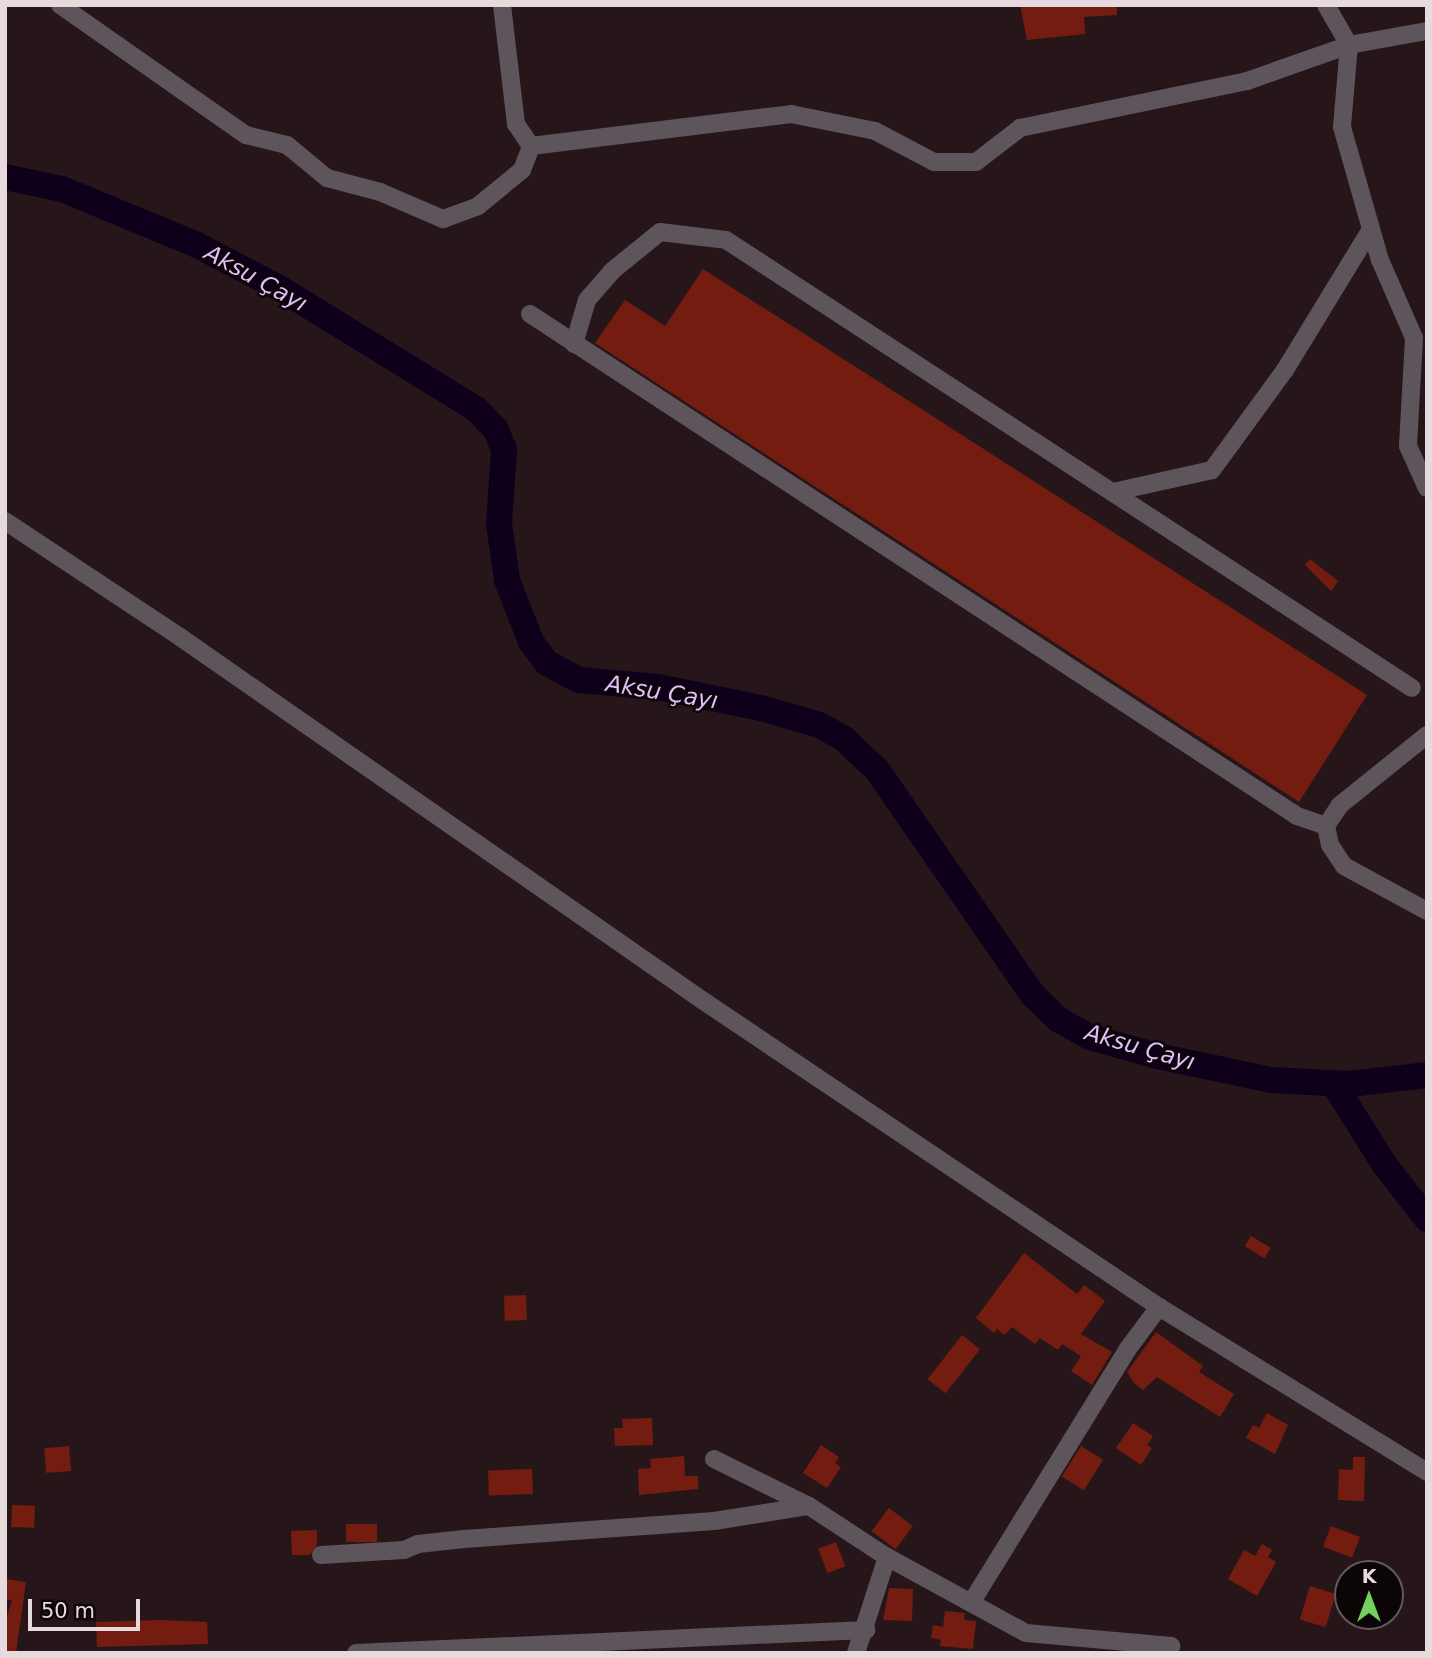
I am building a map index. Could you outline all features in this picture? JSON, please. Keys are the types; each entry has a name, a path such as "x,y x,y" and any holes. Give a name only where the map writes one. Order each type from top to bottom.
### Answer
{"street":[{"path":"60,5 246,135 287,145 327,178 380,192 443,219 478,206 513,178 522,170 531,146"},
{"path":"502,5 516,124 531,146"},
{"path":"1326,5 1349,45 1342,127 1371,229 1414,338 1408,446 1427,488"},
{"path":"531,146 792,114 875,131 934,162 976,162 1020,128 1247,80 1349,45 1427,31"},
{"path":"1113,492 1212,470 1285,370 1371,229"},
{"path":"574,344 587,300 612,271 660,232 726,240 1412,688"},
{"path":"530,314 1297,816 1326,826"},
{"path":"5,521 180,637 702,1000 1159,1307 1427,1472"},
{"path":"1427,735 1340,804 1326,826 1330,845 1344,866 1427,911"},
{"path":"971,1603 1127,1350 1159,1307"},
{"path":"714,1459 809,1506 887,1557 1026,1633 1171,1646"},
{"path":"321,1555 404,1550 418,1544 464,1539 714,1521 809,1506"},
{"path":"856,1653 866,1630 887,1557"},
{"path":"356,1653 866,1630"}],"building":[{"path":"1020,5 1117,5 1117,15 1084,17 1085,34 1027,40"},
{"path":"703,269 1367,695 1299,802 595,343 625,300 665,326"},
{"path":"1310,559 1338,581 1331,591 1305,565"},
{"path":"1251,1236 1271,1248 1265,1258 1245,1246"},
{"path":"1024,1253 1077,1294 1084,1285 1105,1301 1081,1334 1112,1352 1092,1385 1071,1371 1081,1356 1062,1344 1058,1350 1040,1338 1035,1344 1012,1327 1004,1335 997,1329 994,1333 976,1318"},
{"path":"526,1295 527,1320 505,1321 504,1296"},
{"path":"1156,1332 1203,1366 1199,1372 1234,1394 1220,1417 1157,1377 1143,1390 1134,1383 1127,1372"},
{"path":"962,1335 980,1349 946,1393 928,1379"},
{"path":"1267,1413 1288,1425 1275,1454 1246,1438 1253,1425 1259,1428"},
{"path":"652,1418 653,1445 615,1446 614,1428 623,1428 622,1419"},
{"path":"1133,1423 1153,1436 1147,1445 1152,1448 1141,1465 1116,1448"},
{"path":"821,1445 839,1457 835,1463 841,1467 827,1488 803,1473"},
{"path":"69,1446 71,1471 46,1473 44,1448"},
{"path":"1081,1446 1103,1460 1084,1490 1062,1477"},
{"path":"684,1456 685,1476 698,1476 698,1489 639,1495 638,1469 651,1468 650,1459"},
{"path":"1353,1457 1365,1457 1364,1501 1338,1500 1339,1469 1353,1470"},
{"path":"532,1469 533,1494 489,1496 488,1471"},
{"path":"12,1505 35,1506 34,1528 11,1527"},
{"path":"889,1508 913,1526 896,1549 872,1531"},
{"path":"346,1524 377,1524 377,1542 346,1542"},
{"path":"1331,1526 1360,1537 1352,1558 1323,1547"},
{"path":"317,1530 317,1545 310,1555 292,1555 291,1531"},
{"path":"836,1542 845,1566 828,1573 818,1549"},
{"path":"1262,1544 1272,1550 1268,1557 1276,1562 1257,1596 1228,1579 1244,1550 1255,1556"},
{"path":"5,1579 26,1582 16,1653 5,1653 5,1623 12,1600 5,1599"},
{"path":"1310,1586 1334,1593 1326,1627 1300,1619"},
{"path":"889,1588 913,1589 912,1621 883,1620"},
{"path":"945,1611 965,1613 964,1620 976,1621 973,1649 940,1646 941,1640 931,1638 933,1625 943,1627"},
{"path":"96,1622 207,1622 208,1644 97,1647"}],"waterway":[{"name":"Aksu Çayı","path":"5,177 62,189 197,245 281,289 476,409 496,430 504,450 499,524 507,580 531,642 547,663 579,680 658,687 761,708 819,725 843,738 877,770 1033,995 1059,1020 1090,1037 1153,1055 1271,1080 1350,1084 1427,1075"},
{"path":"1334,1084 1384,1164 1427,1219"}]}
